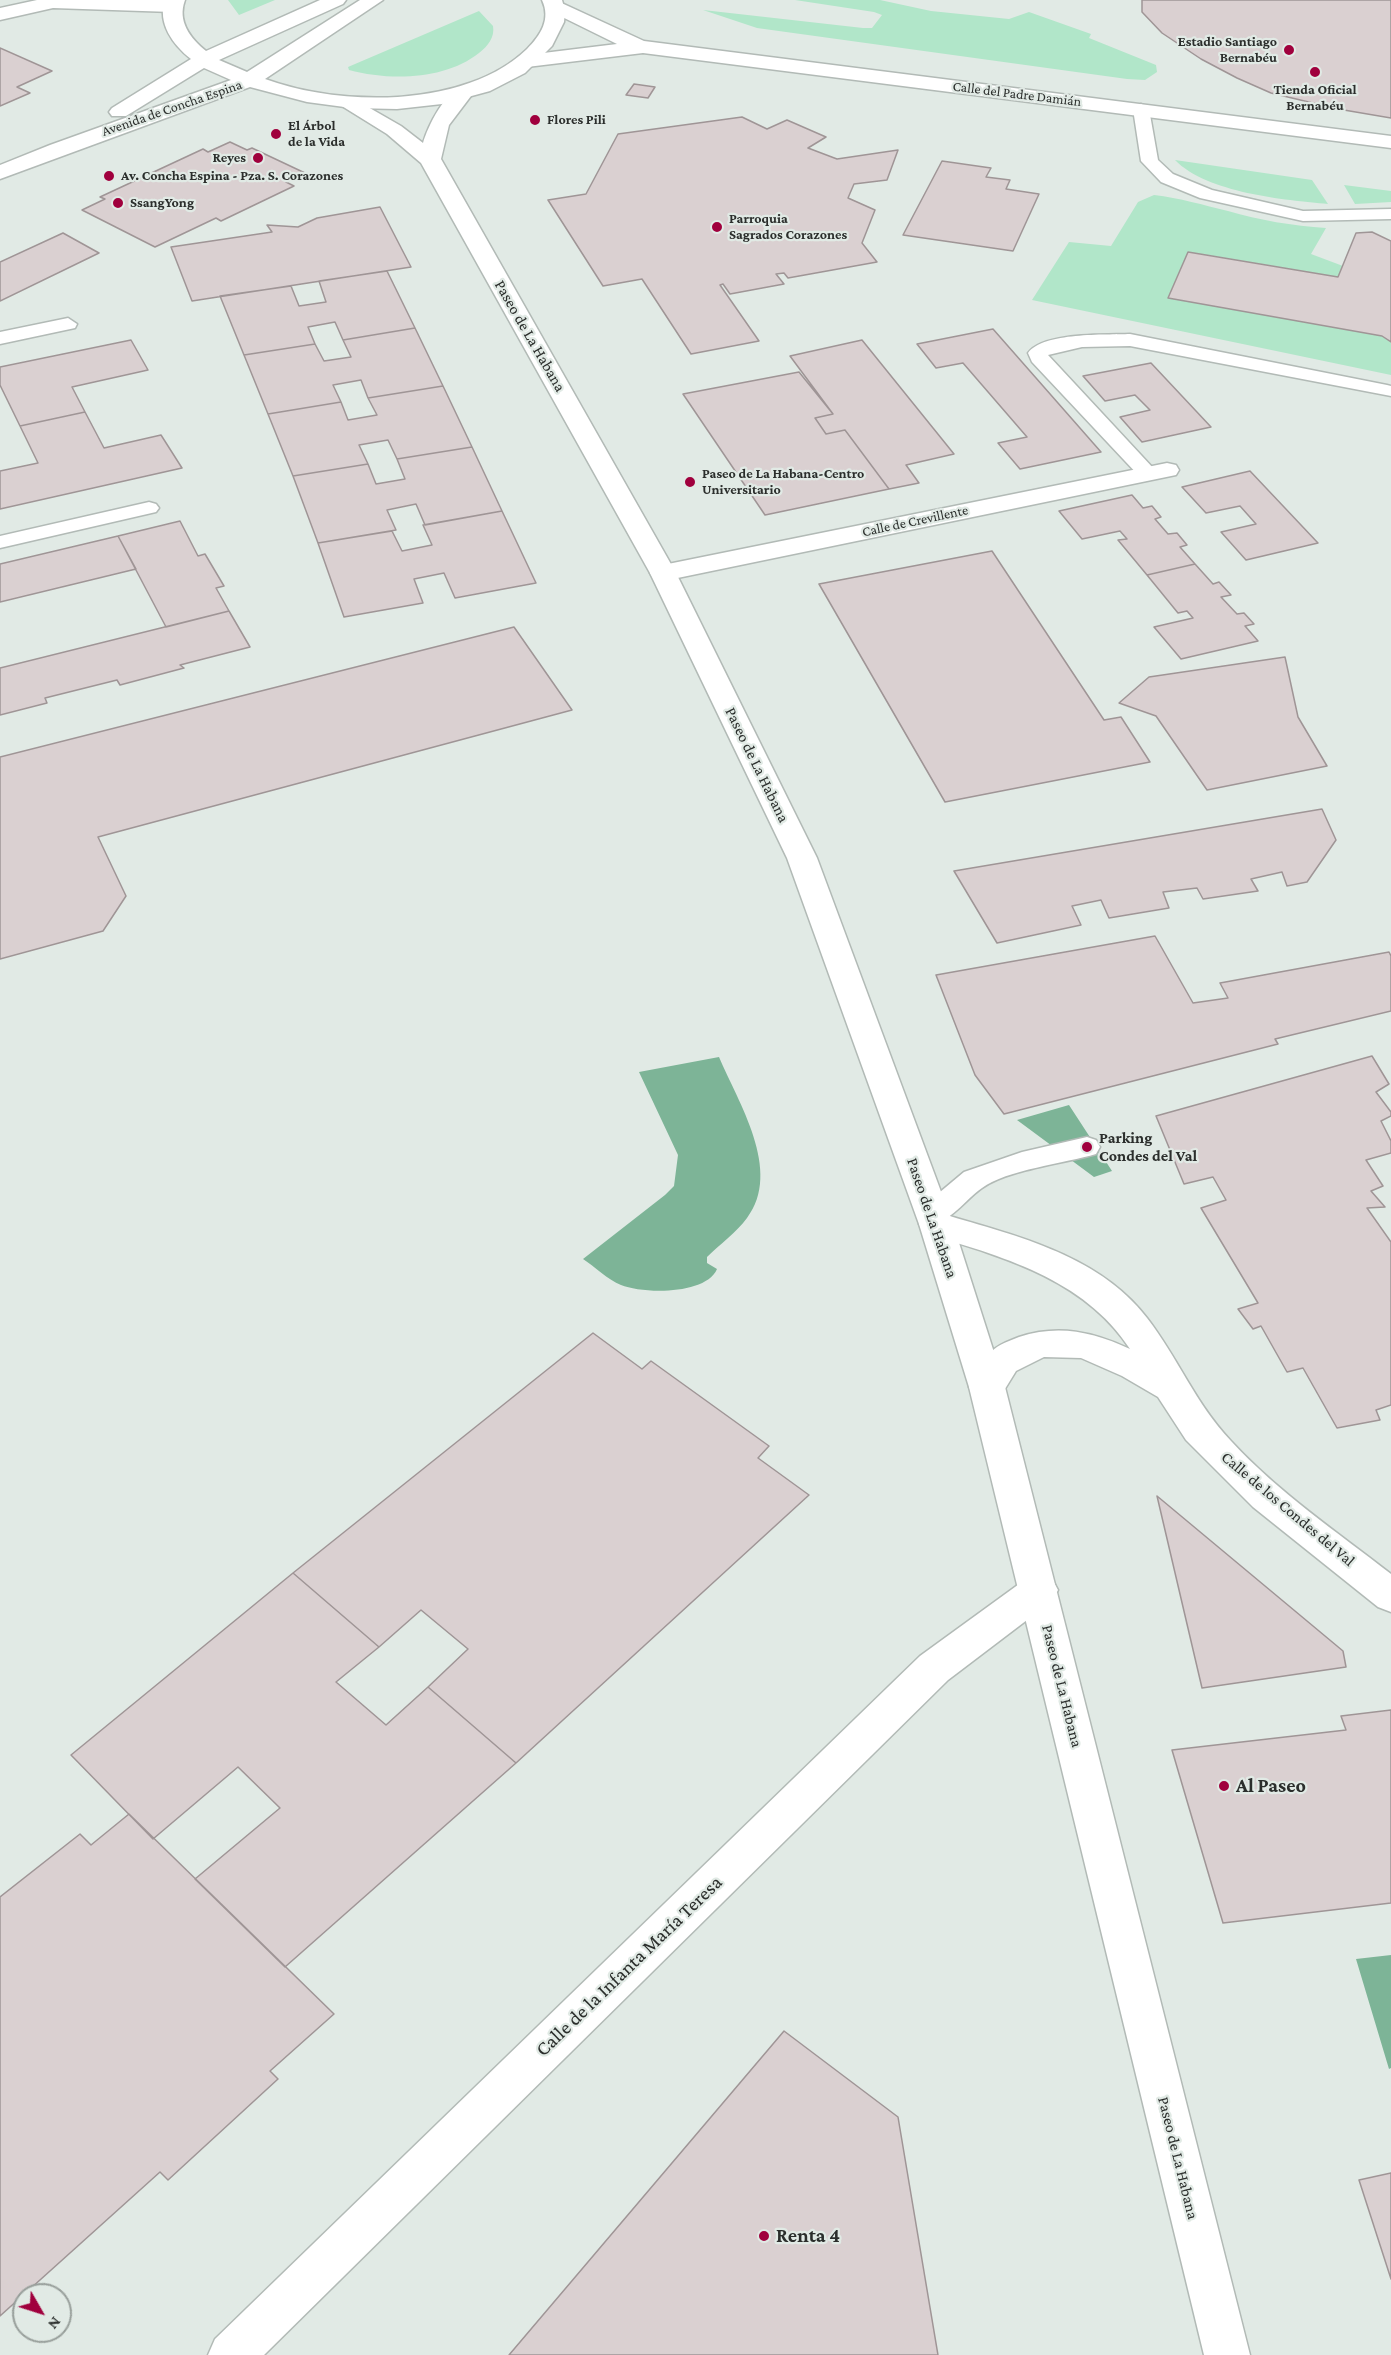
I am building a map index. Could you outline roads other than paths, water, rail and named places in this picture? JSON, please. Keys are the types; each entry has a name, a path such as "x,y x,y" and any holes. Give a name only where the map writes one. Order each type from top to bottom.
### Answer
{"street":[{"name":"Avenida de Concha Espina","path":"57,149 204,59 336,0"},
{"name":"Avenida de Concha Espina","path":"0,173 57,149 248,81 373,0"},
{"path":"0,14 60,1 174,3 173,21 179,36 204,59 248,81 290,95 347,103 406,102 464,92 506,75 527,61 550,34 555,19 554,3"},
{"path":"554,3 597,28 643,47"},
{"path":"527,61 643,47"},
{"name":"Calle del Padre Damián","path":"643,47 1391,142"},
{"path":"347,103 394,130 430,159 438,124 464,92"},
{"name":"Paseo de La Habana","path":"430,159 663,573 802,858 933,1219 987,1388 1039,1590 1227,2355"},
{"name":"Calle de Crevillente","path":"663,573 1157,471"},
{"name":"Calle de los Condes del Val","path":"933,1219 1056,1266 1096,1291 1126,1316 1198,1430 1243,1476 1391,1596"},
{"name":"Calle de los Condes del Val","path":"987,1388 998,1366 1012,1354 1036,1344 1069,1342 1097,1348 1170,1387"},
{"name":"Calle de la Infanta María Teresa","path":"231,2355 934,1668 1039,1590"}],"lane":[{"path":"1141,109 1150,161 1167,178 1206,194 1303,216 1391,214"},
{"path":"0,338 68,324"},
{"path":"1157,471 1039,358 1038,353 1045,348 1082,341 1131,340 1387,391"},
{"path":"0,542 149,508"},
{"path":"933,1219 974,1179 1022,1162 1087,1148"}],"place":[{"name":"Estadio Santiago Bernabéu","path":"1289,50"},
{"name":"Tienda Oficial Bernabéu","path":"1315,72"},
{"name":"Flores Pili","path":"535,120"},
{"name":"El Árbol de la Vida","path":"276,134"},
{"name":"Reyes","path":"258,158"},
{"name":"Av. Concha Espina - Pza. S. Corazones","path":"109,176"},
{"name":"SsangYong","path":"118,203"},
{"name":"Parroquia Sagrados Corazones","path":"717,227"},
{"name":"Paseo de La Habana-Centro Universitario","path":"690,482"},
{"name":"Parking Condes del Val","path":"1087,1147"},
{"name":"Al Paseo","path":"1224,1786"},
{"name":"Renta 4","path":"764,2236"}]}
